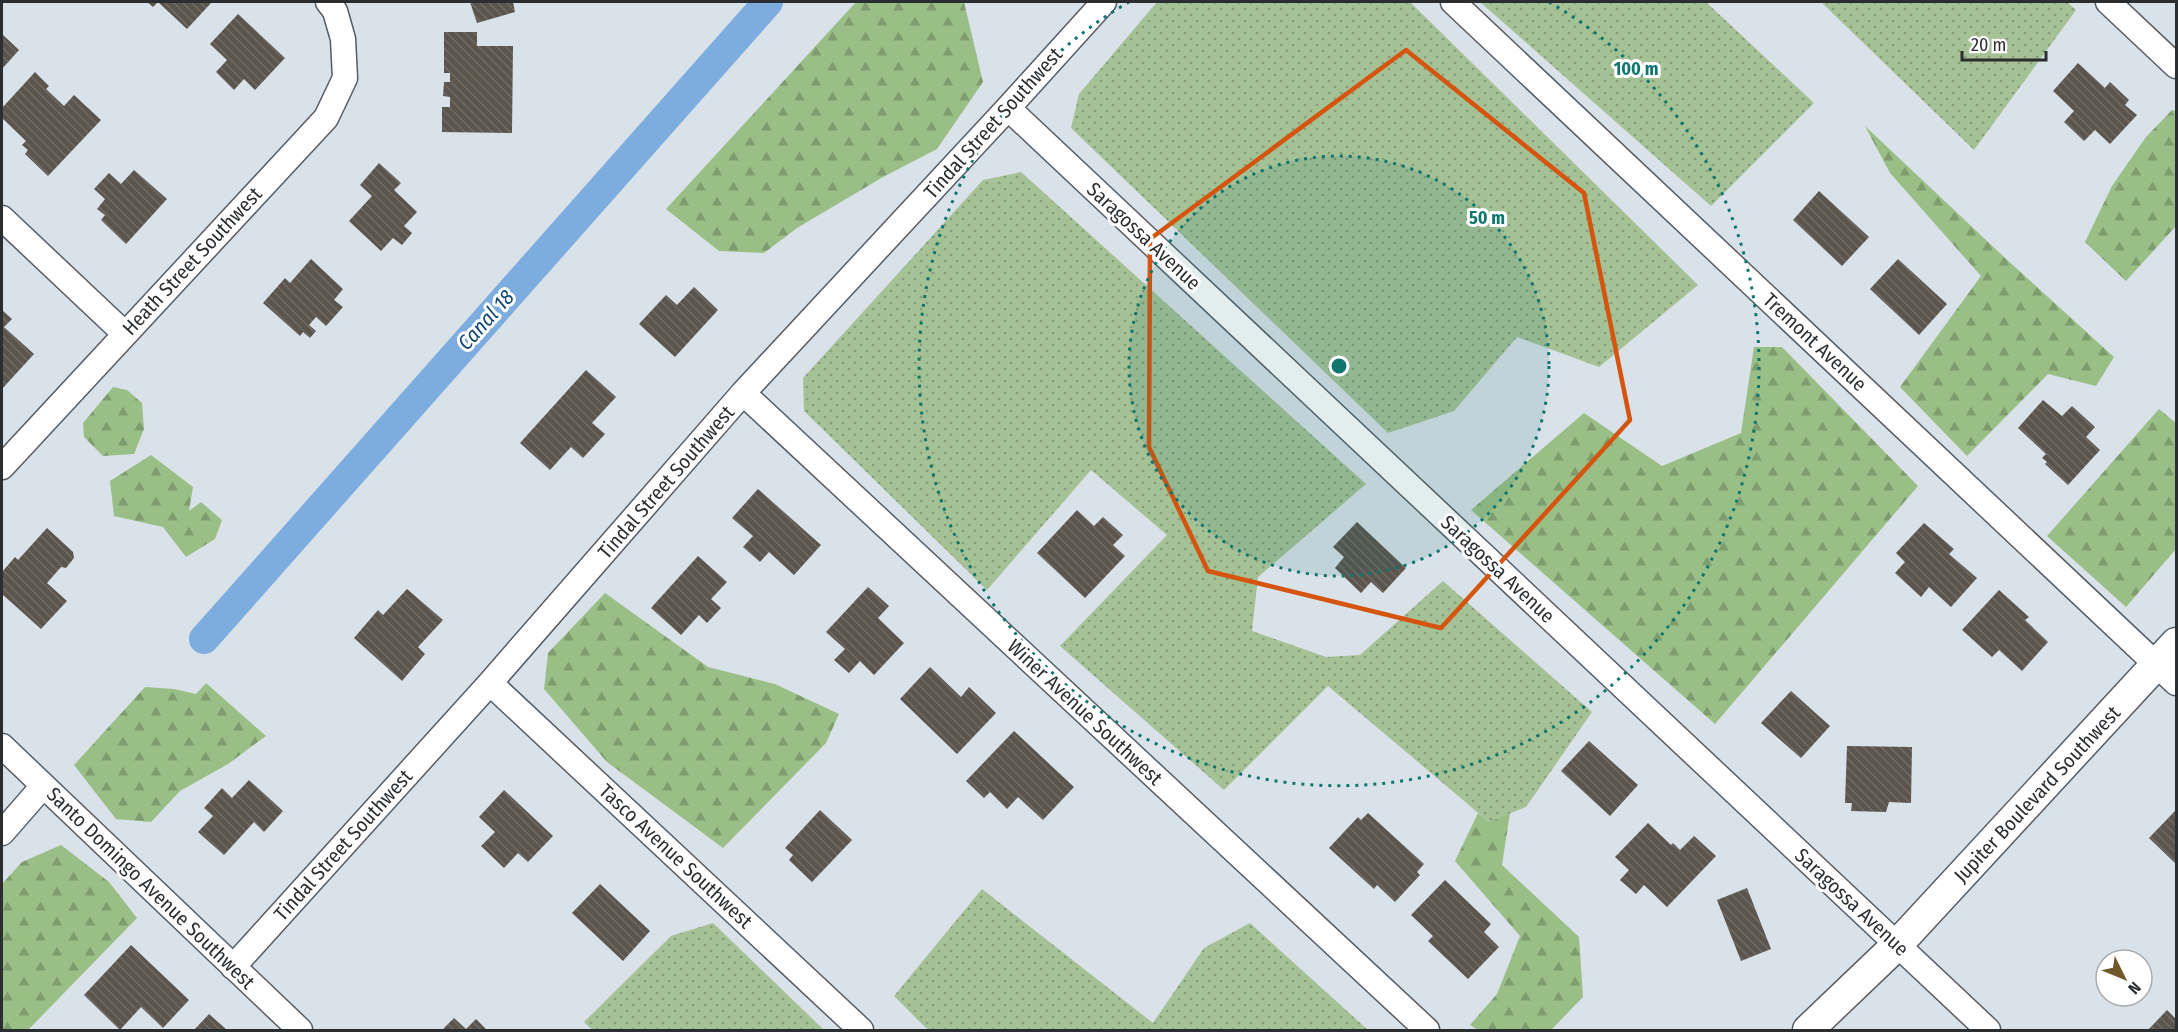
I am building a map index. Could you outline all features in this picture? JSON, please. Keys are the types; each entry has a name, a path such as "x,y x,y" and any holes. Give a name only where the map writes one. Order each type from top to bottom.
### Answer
{"street":[{"name":"Heath Street Southwest","path":"2,467 326,118 345,78 343,39 335,11 328,2"},
{"name":"Tindal Street Southwest","path":"233,967 490,683 743,393 1104,2"},
{"name":"Tremont Avenue","path":"1453,2 2170,663"},
{"path":"2108,2 2176,66"},
{"name":"Saragossa Avenue","path":"1008,108 1988,1030"},
{"path":"2,218 125,334"},
{"name":"Winer Avenue Southwest","path":"743,393 1426,1030"},
{"name":"Jupiter Boulevard Southwest","path":"1808,1030 1897,945 2170,663"},
{"name":"Tasco Avenue Southwest","path":"490,683 861,1030"},
{"name":"Santo Domingo Avenue Southwest","path":"2,746 300,1030"},
{"path":"2,834 43,786"},
{"name":"Jupiter Boulevard Southwest","path":"1830,1030 1897,945"}],"highlighted area":[{"path":"1406,50 1584,193 1630,420 1441,628 1208,571 1149,447 1150,239"}],"green space":[{"path":"856,2 964,2 983,82 937,149 883,177 797,228 764,253 719,251 666,209"},
{"path":"1157,2 1410,2 1698,285 1599,367 1517,337 1454,411 1388,433 1071,128 1079,94"},
{"path":"1480,2 1706,2 1814,103 1711,206"},
{"path":"1821,2 2067,2 2076,10 1974,150"},
{"path":"2172,110 2176,111 2176,226 2126,281 2085,242 2112,186 2146,137"},
{"path":"1865,126 2114,357 2096,386 2048,374 1967,456 1900,387 1981,276 1890,173"},
{"path":"1021,172 1366,484 1258,577 1252,631 1326,657 1360,655 1443,581 1592,712 1526,807 1489,822 1328,686 1224,790 1060,646 1167,535 1091,470 987,590 804,411 803,378 983,180"},
{"path":"1754,347 1782,347 1918,486 1715,724 1471,510 1584,413 1662,466 1741,433"},
{"path":"113,387 127,390 142,403 144,429 134,454 103,456 84,437 83,423"},
{"path":"2159,409 2176,423 2176,549 2126,607 2047,536"},
{"path":"151,455 193,487 189,511 201,502 222,520 215,539 186,557 163,527 114,516 110,481"},
{"path":"605,593 708,667 775,684 839,714 826,743 723,848 607,762 544,689 548,653"},
{"path":"206,683 266,736 228,764 180,791 151,822 116,819 74,765 145,687 174,689 196,694"},
{"path":"1478,813 1489,822 1510,813 1502,865 1579,937 1583,997 1551,1030 1478,1030 1470,1025 1497,994 1520,936 1455,861"},
{"path":"61,845 109,882 137,918 28,1030 2,1030 2,884 22,862"},
{"path":"982,889 1153,1023 1204,948 1250,923 1368,1030 928,1030 894,996"},
{"path":"713,923 824,1030 592,1030 584,1022 671,936"}],"building":[{"path":"147,2 158,2 153,7"},
{"path":"158,2 212,2 187,29"},
{"path":"470,2 513,2 515,12 477,23"},
{"path":"238,14 285,58 255,90 244,79 234,90 216,72 227,60 210,44"},
{"path":"444,32 477,32 477,46 513,46 512,133 442,132 442,107 450,107 450,97 443,96 444,82 450,82 450,73 444,73"},
{"path":"2,34 19,50 2,69"},
{"path":"2078,63 2105,88 2110,82 2129,100 2125,105 2137,115 2110,144 2095,130 2084,141 2064,122 2074,111 2053,91"},
{"path":"35,72 49,86 46,89 64,106 74,95 101,120 48,176 25,154 28,150 22,145 26,141 2,118 2,108"},
{"path":"379,163 401,183 394,190 417,212 404,226 412,233 402,245 393,238 381,251 349,221 372,196 360,185"},
{"path":"134,170 167,199 126,244 101,220 105,215 97,209 105,199 94,189 109,173 121,184"},
{"path":"1819,191 1869,237 1842,266 1793,220"},
{"path":"311,259 343,289 334,300 343,307 326,326 316,317 309,325 316,331 310,338 303,332 300,336 263,303 285,278 290,283"},
{"path":"1898,259 1947,304 1919,335 1870,289"},
{"path":"694,287 718,310 675,357 639,324 666,295 677,305"},
{"path":"2,310 12,319 4,327 34,354 2,389"},
{"path":"586,370 616,397 592,423 605,434 583,458 571,447 550,470 520,443"},
{"path":"2043,400 2062,416 2072,406 2095,427 2086,437 2100,450 2068,485 2045,464 2047,462 2042,458 2046,454 2018,428"},
{"path":"758,489 821,545 794,575 769,552 760,562 743,547 753,536 732,518"},
{"path":"1077,510 1094,526 1103,517 1123,535 1113,545 1125,556 1085,598 1037,553"},
{"path":"1357,522 1406,568 1383,593 1371,582 1361,593 1335,568 1344,557 1333,547"},
{"path":"1924,523 1954,549 1949,554 1977,578 1951,607 1929,587 1921,597 1895,573 1905,562 1896,553"},
{"path":"47,528 73,552 74,558 66,568 61,567 47,583 67,601 41,629 2,594 2,572 15,557 18,560"},
{"path":"698,556 727,582 711,599 721,608 707,623 699,615 681,635 651,608"},
{"path":"868,587 889,606 878,618 904,643 874,675 860,661 849,673 834,660 845,649 826,632"},
{"path":"407,589 443,620 418,647 425,654 402,681 354,638 378,610 383,615"},
{"path":"1999,590 2029,617 2025,620 2048,642 2022,671 1999,650 1992,657 1962,630"},
{"path":"930,667 961,697 969,687 996,713 957,754 900,699"},
{"path":"1791,691 1830,726 1801,758 1761,723"},
{"path":"1014,731 1074,787 1043,820 1018,797 1007,809 990,792 984,798 966,781"},
{"path":"1589,741 1638,785 1610,816 1561,771"},
{"path":"1847,746 1912,747 1911,803 1889,802 1886,812 1851,811 1852,803 1845,803"},
{"path":"249,780 283,811 264,832 254,822 224,855 198,832 213,816 204,808 222,788 232,798"},
{"path":"504,790 553,836 528,862 518,853 504,868 481,846 495,832 479,817"},
{"path":"820,810 852,840 812,882 789,860 793,855 785,848"},
{"path":"2176,812 2176,864 2149,838"},
{"path":"1368,813 1424,864 1417,872 1420,875 1395,902 1377,885 1374,889 1329,848 1358,817 1361,820"},
{"path":"1648,823 1671,845 1673,843 1680,850 1694,836 1716,856 1667,907 1644,885 1636,894 1620,880 1629,870 1615,857"},
{"path":"1445,880 1491,924 1484,932 1499,947 1468,979 1428,941 1433,936 1411,915"},
{"path":"600,884 650,931 623,961 572,913"},
{"path":"1747,888 1771,949 1741,961 1717,900"},
{"path":"131,945 189,1000 163,1028 141,1007 120,1030 84,995"},
{"path":"2167,1010 2176,1019 2176,1030 2148,1030"},
{"path":"209,1014 227,1030 194,1030"},
{"path":"454,1018 466,1029 476,1019 487,1030 442,1030"}],"waterway":[{"name":"Canal 18","path":"204,639 768,2"}]}
